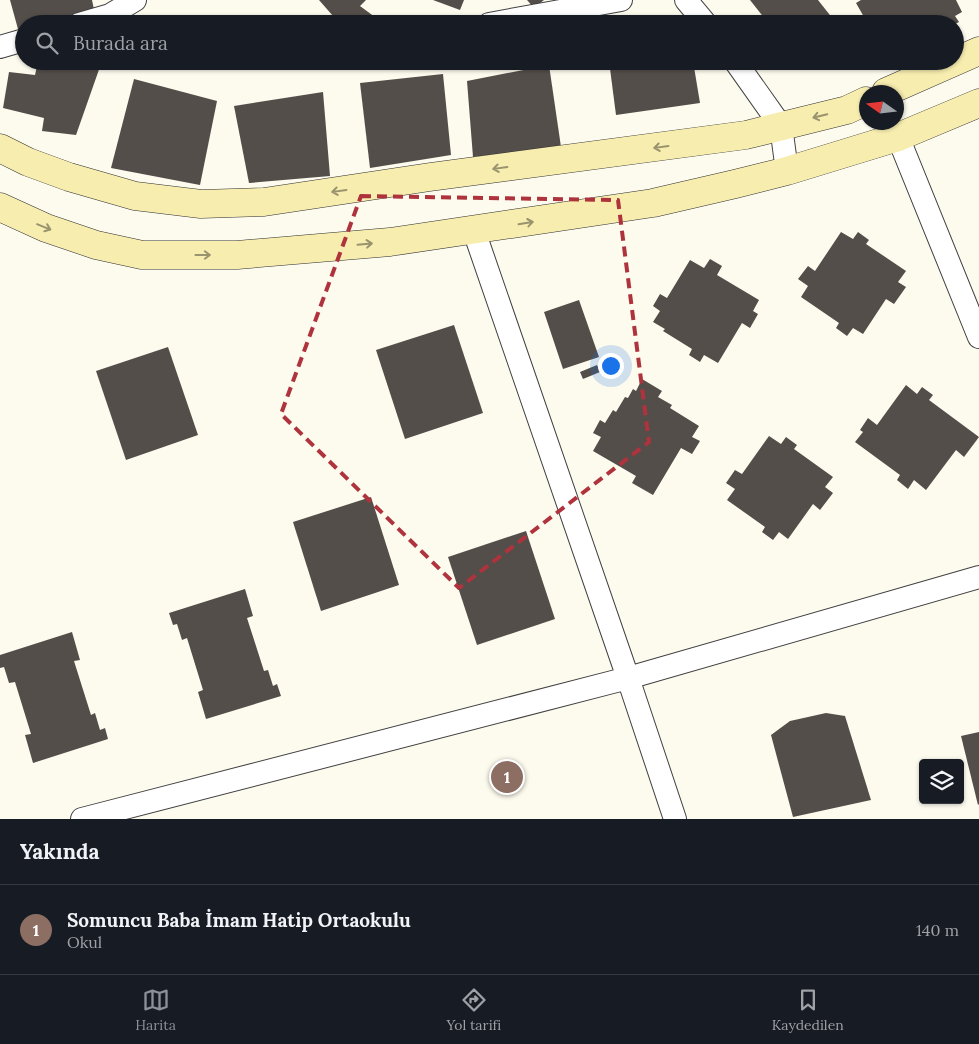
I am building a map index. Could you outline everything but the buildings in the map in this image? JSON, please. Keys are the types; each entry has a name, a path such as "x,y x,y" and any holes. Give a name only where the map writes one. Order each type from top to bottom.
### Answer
{"main road":[{"path":"964,58 979,51"},
{"path":"902,85 936,70"},
{"path":"0,148 28,162 69,177 135,196 201,204 264,202 430,177 746,135 846,110 859,104"},
{"path":"0,207 46,228 96,245 142,255 237,255 390,242 653,203 786,171 898,138 979,104"}],"street":[{"path":"123,15 135,0"},
{"path":"538,15 621,0"},
{"path":"686,0 698,15"},
{"path":"0,47 15,43"},
{"path":"741,70 781,126 786,171"},
{"path":"898,138 979,337"},
{"path":"474,231 675,819"},
{"path":"82,819 628,678 979,577"}],"highlighted area":[{"path":"361,196 618,200 649,442 459,588 281,414"}],"place":[{"name":"Somuncu Baba İmam Hatip Ortaokulu","path":"507,777"}]}
